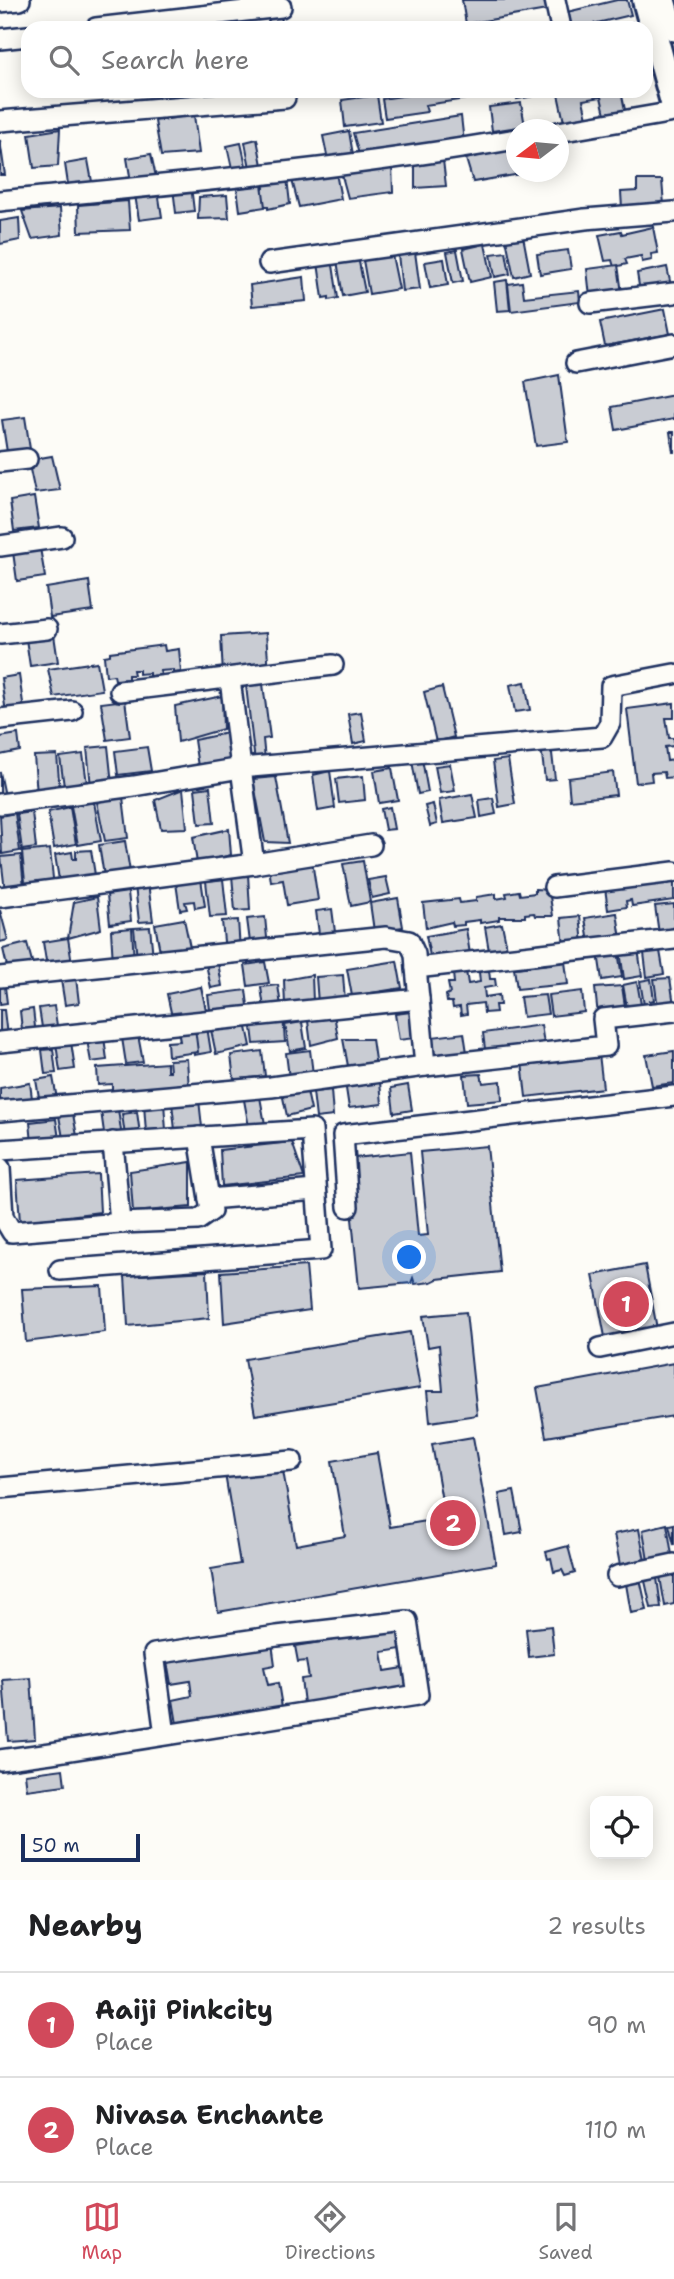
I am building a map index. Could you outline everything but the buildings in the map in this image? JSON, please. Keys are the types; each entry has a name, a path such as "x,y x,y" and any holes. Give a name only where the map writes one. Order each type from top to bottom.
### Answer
{"main road":[{"path":"645,0 652,21"},
{"path":"653,23 674,106"}],"street":[{"path":"0,2 20,0"},
{"path":"555,0 560,21"},
{"path":"659,41 665,0"},
{"path":"158,21 281,7"},
{"path":"0,39 21,37"},
{"path":"0,121 285,98"},
{"path":"569,130 674,112"},
{"path":"0,201 225,179 425,155 506,141"},
{"path":"269,263 585,219 674,212"},
{"path":"590,303 674,293"},
{"path":"576,363 674,344"},
{"path":"0,461 27,458"},
{"path":"0,546 61,537"},
{"path":"0,634 47,629"},
{"path":"120,691 333,665"},
{"path":"0,804 241,768 602,737 610,723 611,686 674,674"},
{"path":"230,679 254,864"},
{"path":"0,719 72,711"},
{"path":"0,897 254,864 371,845"},
{"path":"554,887 674,872"},
{"path":"0,978 386,937 409,941 415,954 425,1066"},
{"path":"416,968 674,939"},
{"path":"0,1042 419,999"},
{"path":"0,1111 271,1087 425,1066 606,1046 603,1018 674,1011"},
{"path":"348,1207 342,1135 674,1096"},
{"path":"0,1150 313,1130 321,1250 60,1270"},
{"path":"0,1168 3,1217 12,1232 198,1220 211,1212 199,1137"},
{"path":"113,1142 120,1223"},
{"path":"209,1199 317,1190"},
{"path":"600,1348 674,1333"},
{"path":"0,1488 292,1461"},
{"path":"617,1576 674,1564"},
{"path":"0,1760 165,1735 418,1695 407,1621 154,1654 165,1735"}],"place":[{"name":"Aaiji Pinkcity","path":"626,1304"},
{"name":"Nivasa Enchante","path":"453,1523"}]}
